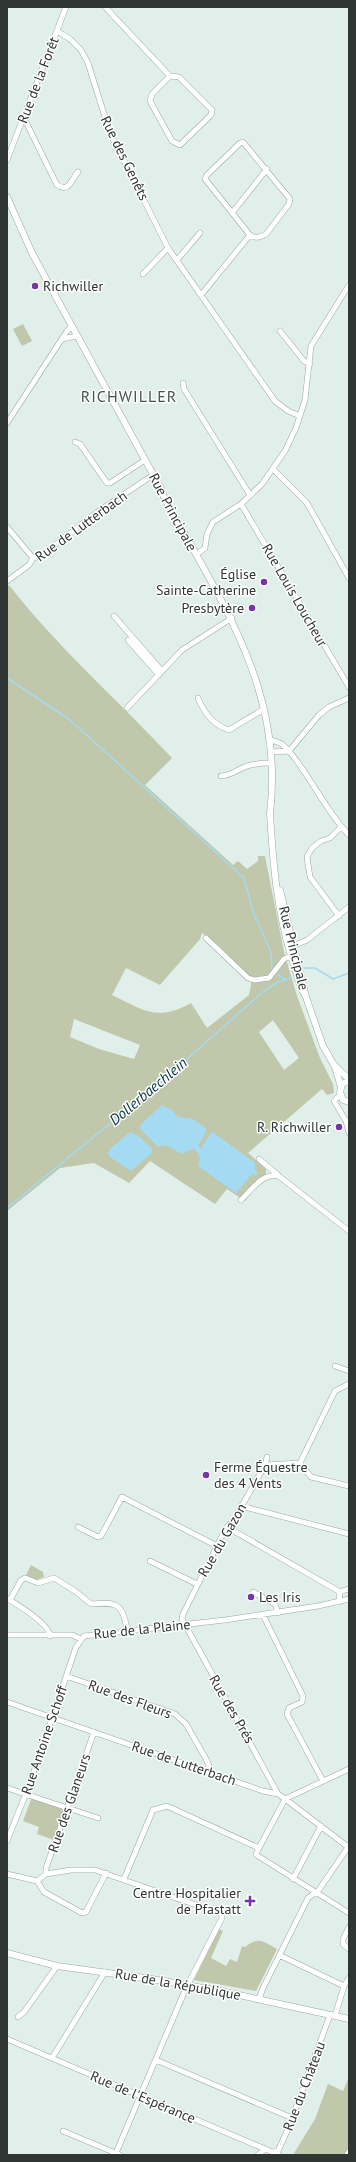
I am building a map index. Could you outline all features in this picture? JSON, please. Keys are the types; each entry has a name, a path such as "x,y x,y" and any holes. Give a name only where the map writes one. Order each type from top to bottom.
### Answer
{"main road":[{"name":"Rue Principale","path":"7,198 32,253 196,555 232,618 262,694 271,752 270,813 275,871 290,947 301,989 306,996 323,1046 334,1065"},
{"path":"334,1065 349,1080 341,1087"},
{"path":"334,1065 341,1087 340,1095 347,1102 349,1107"},
{"name":"Rue de la République","path":"7,1953 57,1966 189,1985 349,2019"}],"street":[{"name":"Rue de la Forêt","path":"7,160 8,154 66,7"},
{"path":"105,7 170,76 179,76 212,110 211,115 180,145 172,141 150,101 152,94 170,76"},
{"name":"Rue des Genêts","path":"57,31 70,39 81,50 88,63 95,80 104,118 110,133 168,248 274,401 283,409 300,416"},
{"path":"23,116 57,185 62,188 67,188 73,183 78,172"},
{"path":"242,142 247,144 267,169 288,196 290,203 266,234 254,238 206,180 207,175 242,142"},
{"path":"232,213 267,169"},
{"path":"177,260 200,233"},
{"path":"201,294 250,235"},
{"path":"143,274 168,248"},
{"path":"196,555 204,548 207,534 213,522 241,504 250,495 273,469 291,440 306,394 311,346 349,285"},
{"path":"7,423 72,326"},
{"path":"280,331 304,361 310,364"},
{"path":"62,339 77,336"},
{"path":"183,383 184,389 250,495"},
{"path":"75,442 80,444 107,483 145,460"},
{"path":"273,469 307,503 349,578"},
{"name":"Rue de Lutterbach","path":"9,580 29,565 34,558 41,556 96,514 153,475"},
{"name":"Rue Louis Loucheur","path":"241,504 349,687"},
{"path":"7,527 34,558"},
{"path":"114,616 160,673"},
{"path":"127,708 182,650 232,618"},
{"path":"128,640 160,673"},
{"path":"198,698 201,707 215,724 229,730 264,709"},
{"path":"271,752 288,751 319,715 329,707 349,698"},
{"path":"269,739 282,744 288,751 349,835"},
{"path":"221,776 231,775 243,768 255,764 271,762"},
{"path":"339,916 327,898 314,885 310,877 307,857 312,848 321,840 330,838 342,827"},
{"path":"290,947 307,940 349,907"},
{"path":"206,938 248,978 254,980 269,978 284,959 293,955"},
{"path":"340,1095 334,1101 346,1121 349,1133"},
{"path":"259,1159 349,1230"},
{"path":"241,1200 268,1176 273,1174 280,1177"},
{"path":"335,1366 349,1371"},
{"path":"300,1463 335,1391 349,1384"},
{"name":"Rue du Gazon","path":"184,1624 182,1614 227,1527 242,1506 265,1465 267,1457"},
{"path":"265,1465 300,1463"},
{"path":"300,1463 311,1477 349,1486"},
{"path":"78,1527 98,1537 101,1536 122,1497 217,1546"},
{"path":"242,1506 349,1534"},
{"path":"227,1527 340,1592"},
{"path":"150,1561 197,1584"},
{"path":"50,1636 50,1633 42,1623 8,1600 21,1580 25,1578 38,1583 54,1578 75,1591 91,1604 112,1603 117,1606 127,1630"},
{"path":"340,1592 349,1588"},
{"path":"253,1592 274,1604 278,1613"},
{"path":"339,1602 340,1592"},
{"name":"Rue de la Plaine","path":"7,1635 75,1636 81,1639 88,1635 278,1613 349,1599"},
{"path":"263,1615 303,1696 302,1702 288,1708 287,1714 323,1781"},
{"name":"Rue des Prés","path":"184,1624 270,1776 278,1794"},
{"name":"Rue Antoine Schoff","path":"7,1841 66,1676 81,1639"},
{"name":"Rue des Fleurs","path":"66,1676 181,1718 206,1759 209,1766 208,1772"},
{"name":"Rue de Lutterbach","path":"7,1702 263,1791 278,1794 348,1846"},
{"name":"Rue des Glaneurs","path":"46,1874 46,1868 94,1732"},
{"path":"349,1769 285,1799 256,1854 315,1893 349,1913"},
{"path":"7,1788 98,1818"},
{"path":"124,1879 153,1810 167,1806 259,1848"},
{"path":"293,1879 321,1826"},
{"path":"259,1999 279,1955 308,1898 315,1893 348,1846"},
{"path":"37,1881 46,1874 71,1870 95,1870 222,1914 222,1918 189,1985 156,2060 118,2154 63,2131"},
{"path":"7,1874 37,1881 44,1892 82,1913 86,1912 106,1873"},
{"path":"349,1927 343,1939 343,1944 349,1949"},
{"path":"279,1955 344,1986"},
{"path":"18,2017 24,2012 57,1966"},
{"path":"52,2058 105,1972"},
{"name":"Rue du Château","path":"273,2152 278,2150 292,2118 344,1986 349,1978"},
{"name":"Rue de l'Espérance","path":"7,2039 279,2155"},
{"path":"156,2060 292,2118"},
{"path":"258,2155 266,2149"}],"green space":[{"path":"23,324 32,341 22,346 13,329"},
{"path":"9,585 68,652 172,758 145,785 233,865 238,861 247,869 258,861 258,856 265,856 284,952 297,996 320,1058 333,1084 334,1093 327,1095 322,1089 248,1153 266,1169 266,1174 245,1201 227,1189 215,1204 150,1161 129,1183 94,1163 60,1168 7,1211 7,587","holes":["202,933 217,944 252,979 249,995 207,1028 191,1003 179,1009 159,1013 142,1009 112,995 126,968 160,985 200,939","74,1019 140,1045 134,1059 99,1049 70,1037","273,1020 299,1058 284,1070 259,1032"]},
{"path":"31,1565 43,1572 44,1577 36,1580 26,1575"},
{"path":"32,1797 61,1808 63,1811 54,1840 37,1834 39,1827 23,1821"},
{"path":"219,1929 223,1931 211,1958 226,1966 230,1959 237,1962 242,1946 245,1947 254,1942 261,1941 277,1949 256,1991 194,1980"},
{"path":"349,2077 349,2147 345,2154 293,2155 315,2119 328,2084 343,2091"}],"water":[{"path":"162,1105 172,1110 178,1117 193,1119 206,1128 206,1132 198,1146 201,1148 211,1133 214,1133 255,1163 255,1170 258,1173 256,1176 253,1173 236,1193 198,1166 200,1158 196,1150 192,1149 182,1154 166,1145 158,1147 140,1129 141,1124"},
{"path":"130,1132 139,1136 152,1149 151,1154 131,1171 110,1157 108,1153 110,1149"}],"waterway":[{"path":"7,678 69,719 244,878 254,914 271,952 272,967"},
{"name":"Dollerbaechlein","path":"304,968 315,968 333,979 349,973"},
{"name":"Dollerbaechlein","path":"278,975 285,979"},
{"name":"Dollerbaechlein","path":"7,1208 170,1074 264,991 278,982 291,978"}],"place":[{"name":"Richwiller","path":"35,286"},
{"name":"Église Sainte-Catherine","path":"264,582"},
{"name":"Presbytère","path":"252,608"},
{"name":"R. Richwiller","path":"339,1127"},
{"name":"Ferme Équestre des 4 Vents","path":"206,1475"},
{"name":"Les Iris","path":"251,1597"},
{"name":"Centre Hospitalier de Pfastatt","path":"250,1901"}],"district":[{"name":"RICHWILLER","path":"129,396"}]}
